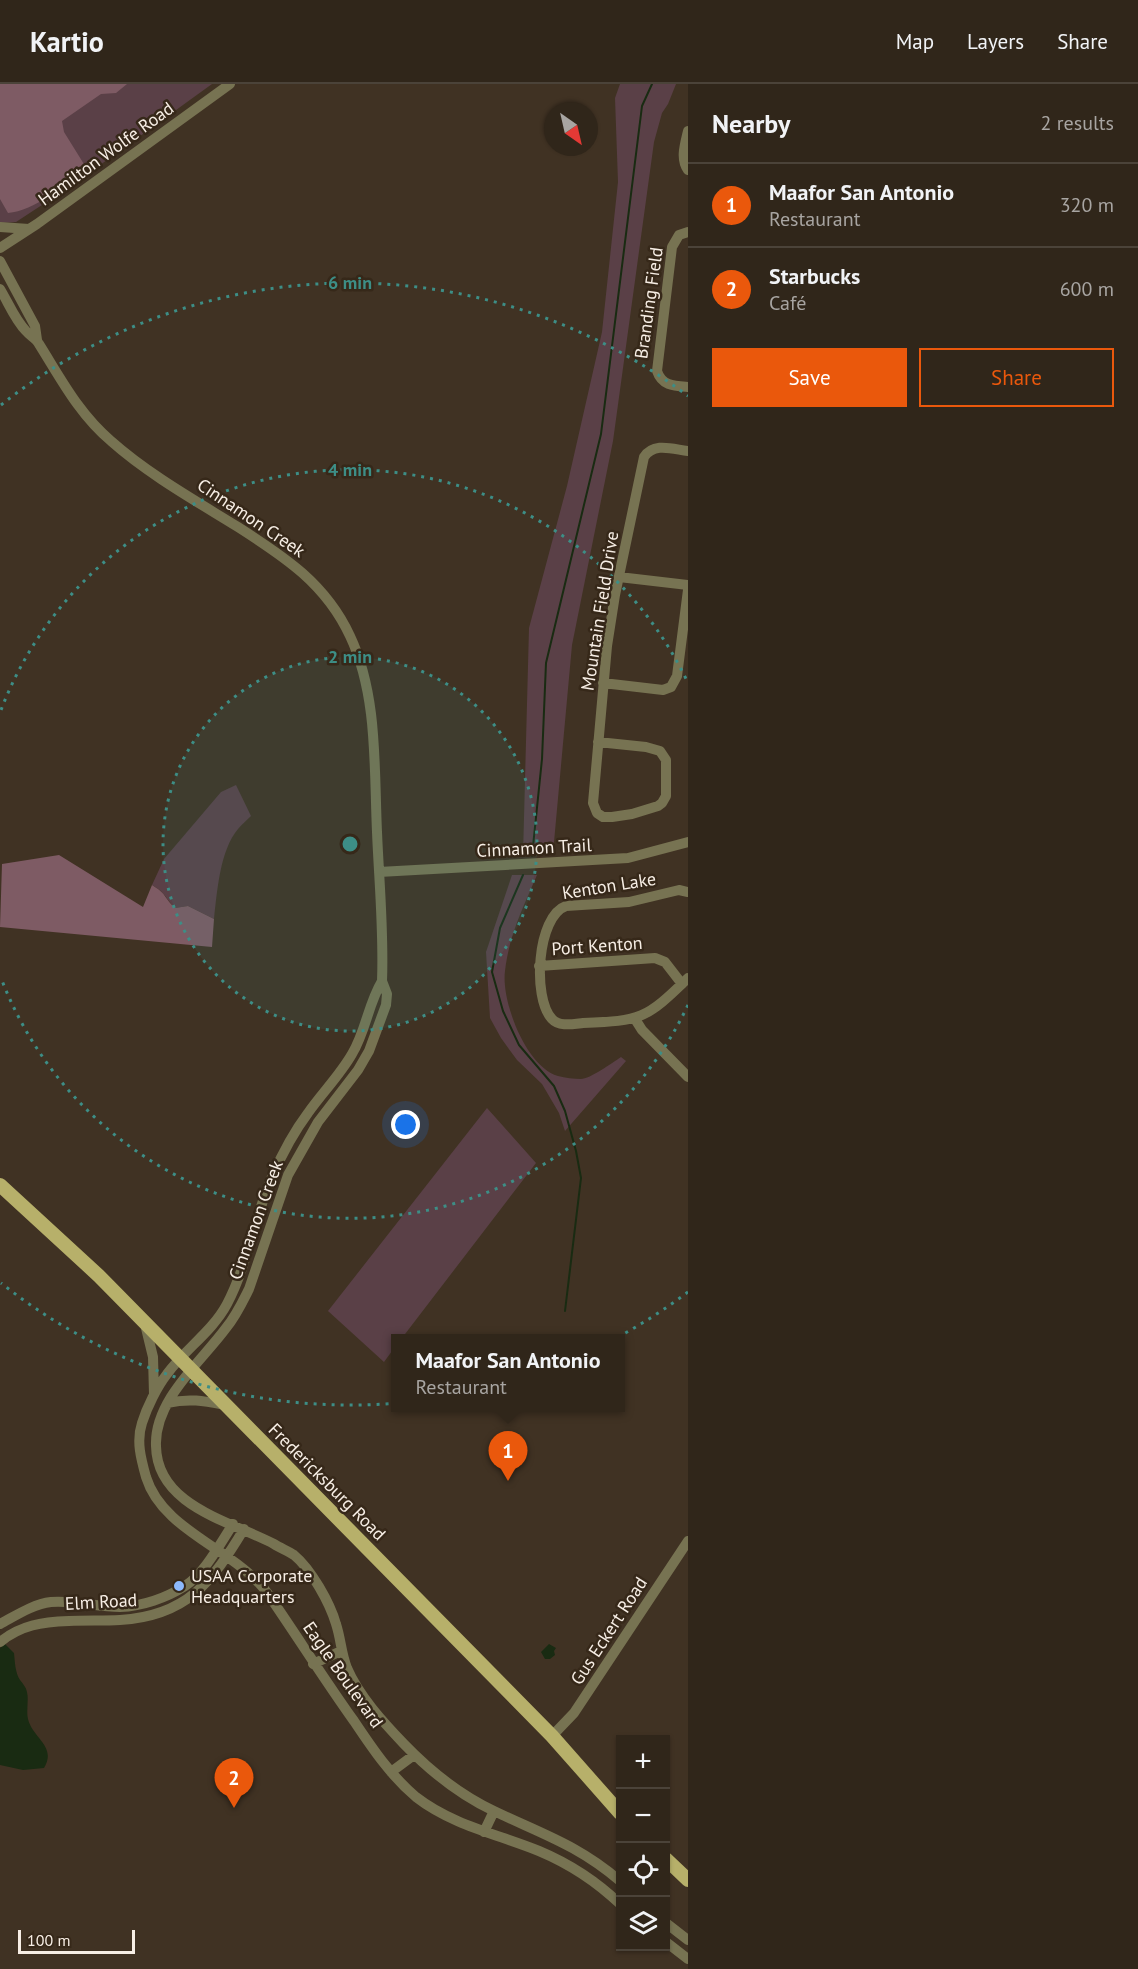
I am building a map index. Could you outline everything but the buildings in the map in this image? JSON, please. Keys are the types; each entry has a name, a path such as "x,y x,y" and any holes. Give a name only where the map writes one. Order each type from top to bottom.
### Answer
{"main road":[{"name":"Fredericksburg Road","path":"0,1185 99,1276 552,1736 616,1807"},
{"path":"670,1863 688,1880"}],"street":[{"name":"Hamilton Wolfe Road","path":"0,248 30,229 230,84"},
{"path":"686,168 683,157 688,131"},
{"path":"0,227 30,229"},
{"name":"Branding Field","path":"688,232 676,238 672,247 657,372 663,382 669,385 688,387"},
{"name":"Cinnamon Creek","path":"0,261 35,326 37,340"},
{"name":"Cinnamon Creek","path":"0,289 26,331 37,340 71,397 109,440 144,466 281,554 312,581 327,598 353,642 366,687 372,736 382,981 387,994 386,1005 381,1023 364,1060 318,1122 288,1175 241,1306 227,1328 185,1364"},
{"name":"Mountain Field Drive","path":"598,742 646,747 660,751 666,760 665,799 658,806 612,817 603,817 597,813 593,803 598,742 603,683 607,646 642,466 649,451 656,447 688,451"},
{"path":"603,683 663,690 671,687 677,676 688,588 619,577"},
{"name":"Cinnamon Trail","path":"379,872 628,858 688,842"},
{"name":"Kenton Lake","path":"539,966 545,938 560,908 629,902 679,890 688,891"},
{"name":"Port Kenton","path":"539,966 655,958 665,962 685,981"},
{"path":"539,966 542,997 546,1009 555,1022 561,1024 634,1019 658,1007 685,981"},
{"name":"Cinnamon Creek","path":"185,1364 226,1306 241,1270 263,1200 286,1146 307,1114 345,1065 362,1035 374,995 382,981"},
{"path":"368,1019 381,1023"},
{"path":"634,1019 688,1077"},
{"path":"679,1068 688,1059"},
{"path":"241,1270 254,1275"},
{"path":"145,1323 153,1357 154,1395"},
{"name":"Eagle Boulevard","path":"185,1364 166,1374 142,1422 139,1439 147,1480 157,1499 170,1515 262,1586 313,1664 391,1772 417,1797 459,1823 539,1851 575,1869 599,1884 616,1899"},
{"name":"Eagle Boulevard","path":"185,1364 156,1436 156,1455 162,1474 171,1488 182,1499 293,1555 313,1579 336,1624 341,1651 348,1670 360,1690 414,1755 458,1791 494,1811 575,1848 616,1877"},
{"path":"168,1403 183,1399 197,1399 225,1405"},
{"name":"Elm Road","path":"0,1624 26,1610 49,1602 118,1607 139,1605 186,1585 217,1549 233,1524"},
{"name":"Elm Road","path":"0,1642 22,1628 42,1622 147,1617 174,1606 201,1590 227,1557 243,1529"},
{"name":"Gus Eckert Road","path":"552,1736 574,1713 688,1541"},
{"path":"313,1664 341,1651"},
{"path":"391,1772 414,1755"},
{"path":"484,1832 494,1811"},
{"path":"670,1926 688,1940"},
{"path":"670,1945 688,1959"}],"shaded area":[{"path":"0,84 212,84 71,186 16,222 0,223"},
{"path":"0,84 127,84 116,93 101,94 62,121 64,132 87,169 39,202 8,213 0,199"},
{"path":"620,84 676,84 662,113 654,142 613,441 572,645 553,853 523,856 529,628 567,486 602,332 618,182 615,98"},
{"path":"236,785 251,816 238,829 227,848 220,872 214,919 188,906 175,908 163,893 152,885 164,859 221,792"},
{"path":"59,855 143,907 152,885 175,908 188,906 214,919 212,947 0,927 2,864"},
{"path":"512,875 537,875 513,934 505,971 507,999 526,1047 546,1070 567,1078 585,1078 621,1057 626,1061 565,1131 559,1113 542,1084 517,1060 490,1018 486,952"},
{"path":"487,1108 536,1163 405,1334 391,1334 391,1352 384,1362 328,1311"},
{"path":"5,1644 14,1653 17,1674 27,1690 27,1716 48,1754 44,1768 23,1770 0,1765 0,1648"},
{"path":"549,1644 556,1648 555,1655 550,1659 545,1659 541,1652"}],"waterway":[{"path":"532,856 542,759 546,663 601,434 642,106 652,84"},
{"path":"523,875 500,928 492,972 503,1011 519,1045 554,1086 565,1111 576,1151 581,1178 565,1311"}],"place":[{"name":"Maafor San Antonio","path":"508,1481"},
{"name":"USAA Corporate Headquarters","path":"179,1586"},
{"name":"Starbucks","path":"234,1808"}]}
